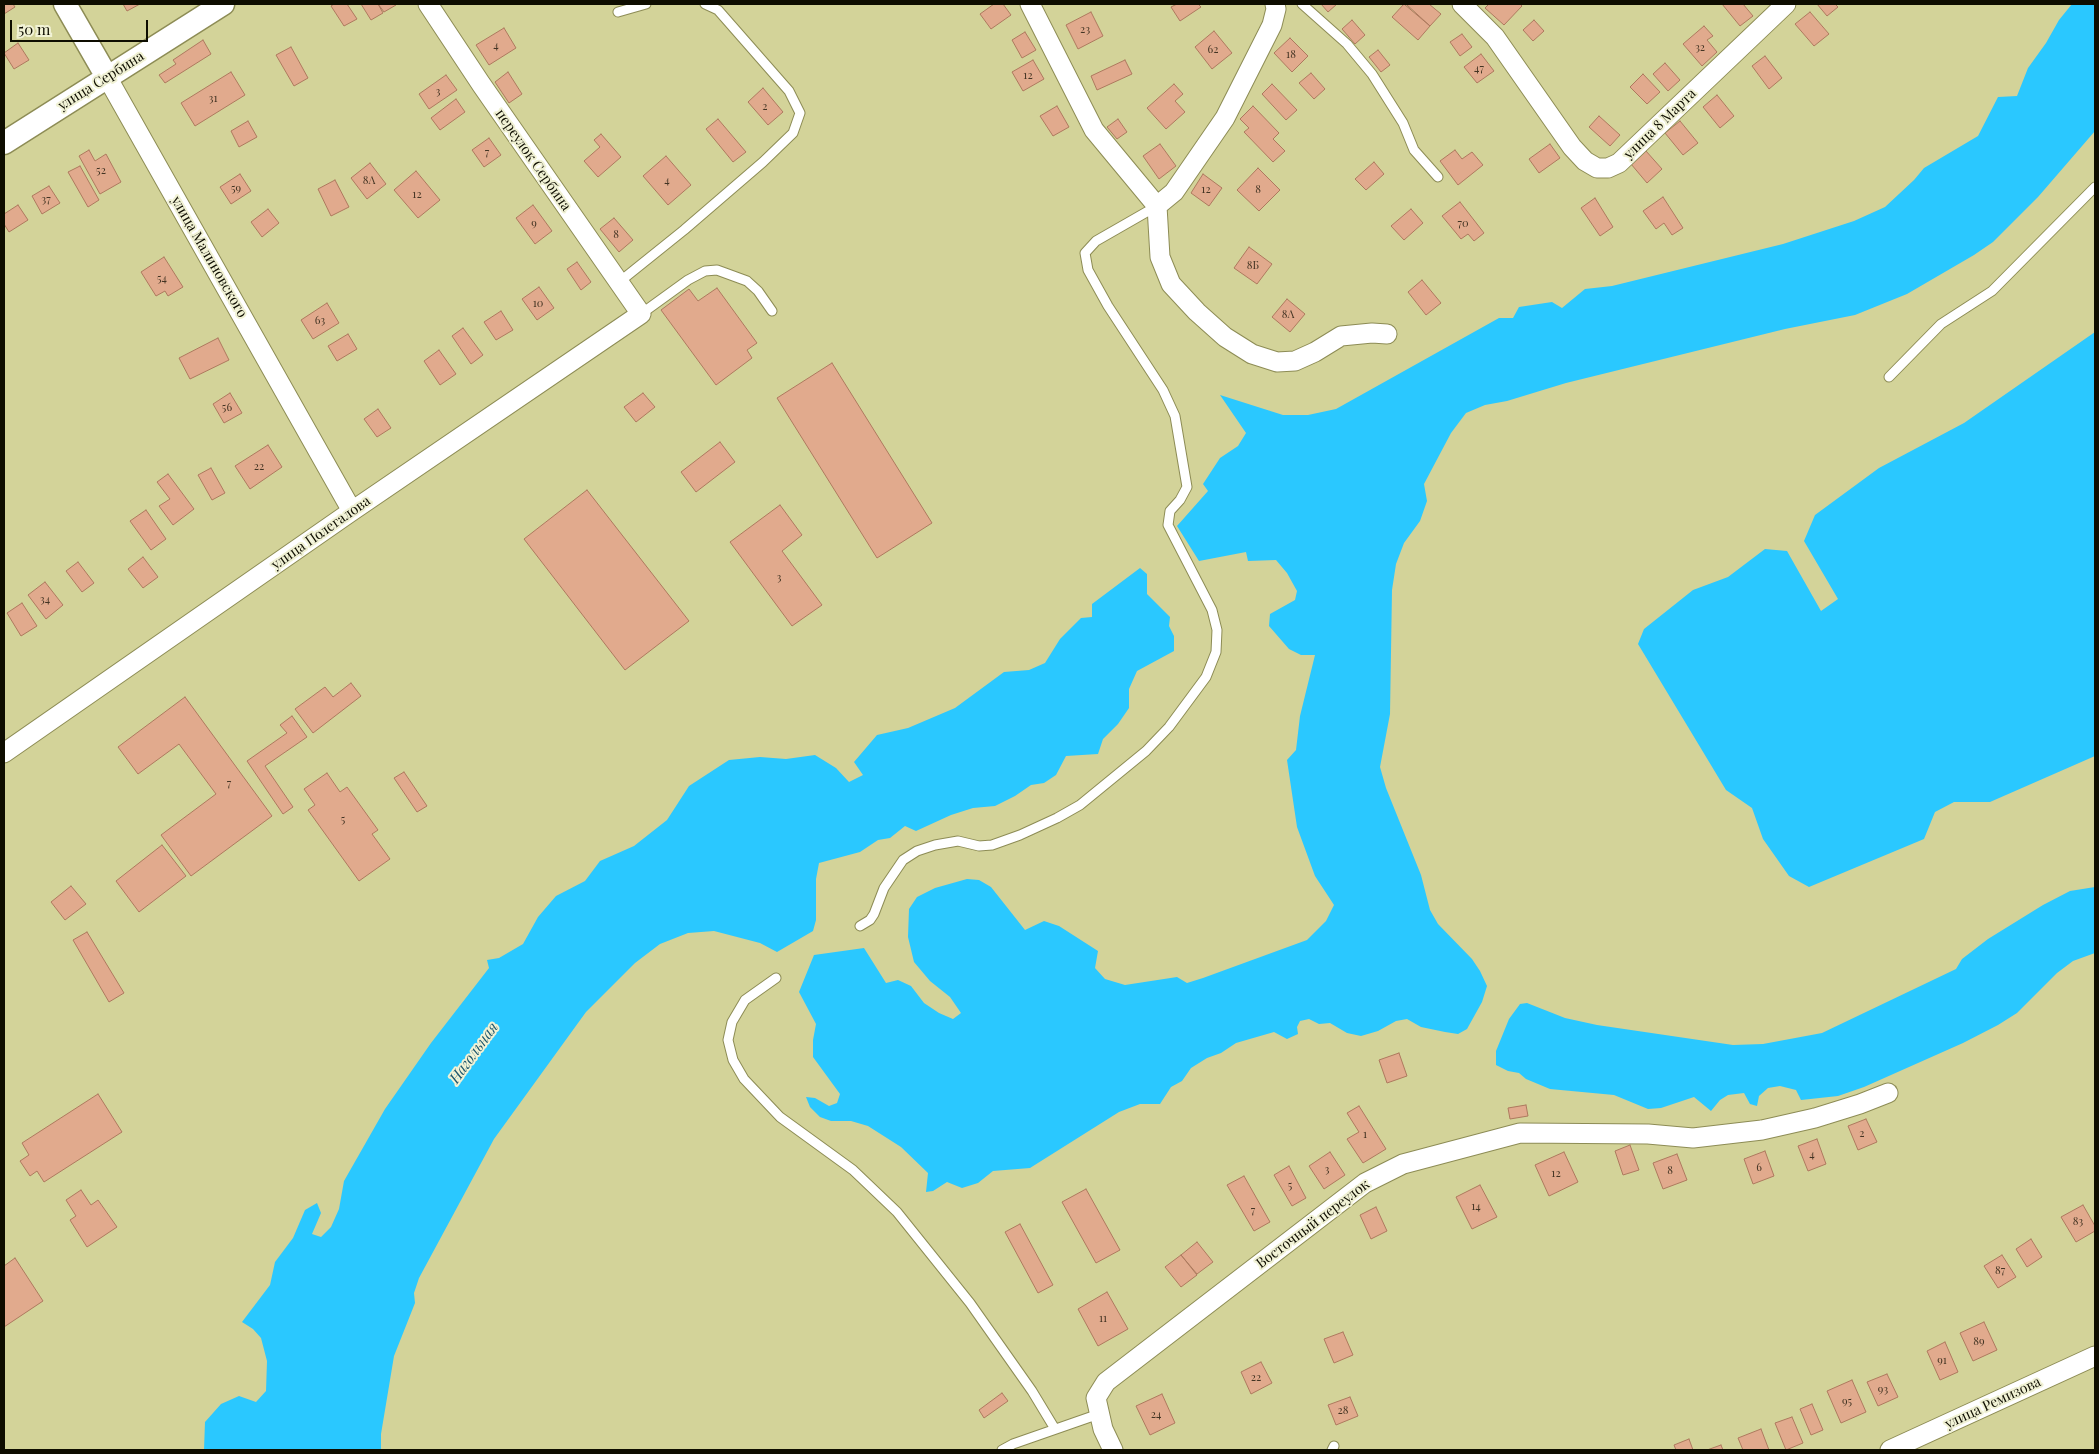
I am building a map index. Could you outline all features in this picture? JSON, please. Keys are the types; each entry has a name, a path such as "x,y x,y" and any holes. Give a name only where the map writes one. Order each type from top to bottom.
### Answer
{"street":[{"name":"улица Малиновского","path":"65,4 352,511"},
{"name":"улица Сербина","path":"4,143 223,4"},
{"name":"переулок Сербина","path":"428,4 640,314"},
{"path":"1030,4 1094,130 1157,206 1160,257 1171,284 1197,312 1225,337 1252,354 1277,362 1295,361 1315,352 1340,336 1372,333 1387,334"},
{"path":"1157,206 1174,192 1225,118 1272,25 1276,9 1275,4"},
{"name":"улица 8 Марта","path":"1462,4 1495,37 1572,147 1584,161 1597,168 1608,168 1619,162 1786,4"},
{"name":"улица Полегалова","path":"4,753 640,314"},
{"name":"Восточный переулок","path":"1113,1450 1099,1414 1096,1398 1106,1382 1365,1183 1403,1164 1520,1133 1648,1134 1693,1138 1762,1130 1815,1118 1860,1104 1888,1092"},
{"name":"улица Ремизова","path":"1890,1450 2095,1356"}],"lane":[{"path":"618,12 646,4"},
{"path":"618,283 684,230 763,162 793,133 800,113 789,91 718,10 705,4"},
{"path":"1302,4 1347,44 1372,74 1402,122 1414,150 1438,177"},
{"path":"1889,377 1940,324 1992,291 2095,187"},
{"path":"860,926 870,920 874,914 884,888 903,860 917,851 935,845 958,841 978,846 992,844 1020,835 1058,818 1080,805 1146,751 1169,727 1206,677 1216,652 1218,630 1212,610 1168,525 1170,511 1180,500 1187,487 1175,416 1163,390 1088,270 1085,253 1096,241 1157,206"},
{"path":"640,314 688,280 705,271 717,270 747,281 758,291 772,311"},
{"path":"776,978 744,1000 732,1022 728,1040 733,1060 744,1079 780,1117 853,1170 897,1212 970,1303 1016,1366 1055,1428"},
{"path":"1002,1450 1055,1428 1099,1414"}],"water":[{"path":"2072,4 2095,4 2095,131 2038,197 1993,242 1907,294 1855,315 1785,329 1566,383 1507,401 1485,405 1466,413 1451,433 1424,484 1427,501 1420,521 1404,543 1396,564 1392,590 1390,714 1380,767 1386,788 1421,875 1430,910 1438,924 1472,959 1487,986 1482,1002 1467,1029 1458,1034 1445,1032 1421,1027 1407,1019 1396,1021 1378,1031 1361,1036 1347,1033 1330,1023 1319,1024 1309,1019 1300,1021 1297,1027 1298,1034 1287,1039 1274,1032 1236,1043 1221,1053 1207,1058 1191,1068 1182,1081 1171,1087 1160,1104 1140,1104 1119,1112 1030,1168 993,1171 978,1183 962,1188 947,1182 933,1191 926,1192 928,1173 901,1147 868,1126 851,1121 831,1121 820,1117 810,1107 806,1097 815,1098 829,1106 837,1103 840,1094 813,1057 813,1040 816,1024 799,992 814,955 864,948 886,983 898,980 911,986 924,1003 939,1013 953,1019 961,1013 950,997 930,981 914,962 908,937 909,909 917,897 935,888 967,879 979,880 991,887 1025,930 1044,921 1059,926 1098,951 1095,968 1105,979 1125,985 1177,977 1187,983 1203,978 1307,940 1326,921 1334,905 1315,876 1297,827 1287,760 1296,750 1300,716 1315,655 1301,655 1289,649 1269,626 1270,614 1295,600 1297,591 1287,573 1276,560 1248,561 1246,552 1199,561 1177,526 1208,491 1203,484 1220,458 1238,446 1246,433 1220,395 1283,415 1308,415 1336,409 1499,318 1513,318 1519,307 1552,302 1562,308 1585,289 1612,286 1783,244 1854,221 1885,207 1924,168 1978,136 1998,97 2017,96 2028,68 2046,43 2059,20"},
{"path":"2095,332 2095,756 1990,802 1954,802 1935,812 1924,839 1809,887 1789,876 1763,839 1752,808 1726,790 1638,644 1644,629 1693,590 1728,577 1765,549 1787,551 1821,611 1838,599 1804,541 1815,515 1879,468 1964,423"},
{"name":"Нагольная","path":"1140,568 1147,574 1147,594 1170,617 1169,626 1174,636 1174,651 1137,671 1129,689 1129,708 1118,724 1103,739 1098,754 1066,756 1056,775 1044,783 1031,785 995,806 973,808 951,815 916,831 905,826 890,838 878,840 860,852 819,863 816,879 816,920 813,931 777,952 760,943 714,931 688,933 660,944 635,963 586,1012 494,1139 419,1278 414,1293 415,1303 394,1356 381,1434 381,1450 204,1450 205,1422 221,1404 239,1396 256,1402 266,1391 267,1361 261,1338 253,1329 242,1322 270,1285 275,1262 293,1238 305,1210 317,1203 321,1213 312,1234 321,1237 331,1227 339,1209 344,1181 385,1109 431,1043 489,968 487,960 499,958 523,944 538,917 556,896 585,881 600,861 634,846 667,820 689,786 729,760 760,757 786,759 815,755 836,768 849,782 863,775 854,762 877,735 908,728 955,708 1004,672 1029,670 1045,663 1060,639 1081,618 1092,617 1092,604"},
{"path":"2095,887 2095,953 2073,961 2057,973 2017,1013 1998,1025 1963,1043 1864,1087 1838,1096 1801,1100 1796,1090 1780,1086 1768,1088 1759,1096 1757,1106 1750,1104 1744,1093 1728,1095 1720,1100 1711,1111 1694,1097 1661,1108 1648,1109 1614,1095 1550,1089 1526,1079 1519,1073 1508,1071 1496,1065 1496,1051 1509,1019 1520,1004 1527,1003 1565,1018 1597,1025 1733,1045 1763,1044 1822,1033 1956,969 1962,959 1988,939 2043,905 2070,891"}],"building":[{"path":"4,4 13,4 15,7 4,14"},
{"path":"123,4 140,4 127,11"},
{"path":"334,4 347,4 357,19 344,26 331,6"},
{"path":"361,4 378,4 383,13 371,20"},
{"path":"378,4 395,4 396,5 384,12"},
{"path":"994,4 1003,4 1011,15 991,29 980,14"},
{"path":"1177,4 1198,4 1201,7 1180,21 1171,7"},
{"path":"1321,4 1337,4 1328,12"},
{"path":"1404,4 1430,26 1418,40 1392,17"},
{"path":"1406,4 1429,4 1441,14 1430,26"},
{"path":"1489,4 1520,4 1522,6 1504,25 1485,8"},
{"path":"1722,4 1743,4 1753,16 1740,26"},
{"path":"1817,4 1835,4 1838,7 1827,16"},
{"path":"1091,12 1103,36 1078,49 1066,25"},
{"path":"1810,12 1829,34 1814,46 1795,24"},
{"path":"1352,20 1365,35 1355,44 1342,29"},
{"path":"1534,20 1544,31 1533,41 1523,30"},
{"path":"1704,26 1713,36 1707,40 1717,52 1702,66 1683,44"},
{"path":"504,28 516,48 489,65 476,45"},
{"path":"1214,31 1232,53 1212,69 1195,47"},
{"path":"1025,32 1036,50 1022,58 1012,40"},
{"path":"1462,34 1472,47 1460,56 1450,42"},
{"path":"1290,38 1308,56 1292,72 1274,53"},
{"path":"203,40 211,54 165,83 159,75 176,64 173,60"},
{"path":"18,43 29,60 14,69 4,53"},
{"path":"291,47 308,78 294,86 276,55"},
{"path":"1378,50 1390,65 1381,72 1369,57"},
{"path":"1481,54 1494,71 1477,83 1464,67"},
{"path":"1765,56 1782,78 1769,89 1752,66"},
{"path":"1033,60 1044,79 1023,91 1012,72"},
{"path":"1125,60 1132,74 1097,90 1091,76"},
{"path":"1665,63 1680,80 1668,91 1653,74"},
{"path":"231,72 245,95 195,126 181,103"},
{"path":"508,72 522,94 509,103 495,82"},
{"path":"1311,73 1325,89 1314,99 1299,83"},
{"path":"1643,74 1660,92 1647,104 1630,87"},
{"path":"446,75 457,90 429,109 419,94"},
{"path":"1174,84 1183,94 1175,101 1185,112 1166,129 1147,108"},
{"path":"1272,84 1297,110 1286,120 1262,94"},
{"path":"763,88 783,112 768,125 748,102"},
{"path":"1717,95 1734,116 1720,128 1703,107"},
{"path":"456,99 465,112 440,130 431,118"},
{"path":"1057,106 1069,127 1053,136 1040,116"},
{"path":"1253,106 1279,133 1273,139 1285,151 1273,162 1244,132 1249,128 1240,119"},
{"path":"1599,116 1620,135 1610,146 1589,127"},
{"path":"718,119 746,152 733,162 706,129"},
{"path":"1118,119 1127,132 1117,139 1107,127"},
{"path":"248,121 257,137 239,147 231,131"},
{"path":"1680,121 1698,143 1683,155 1665,133"},
{"path":"601,134 621,157 598,177 584,161 600,147 594,140"},
{"path":"489,138 501,155 484,167 472,150"},
{"path":"1160,144 1176,166 1159,179 1143,156"},
{"path":"1550,144 1560,158 1539,173 1529,159"},
{"path":"89,150 95,161 106,154 121,182 100,194 79,156"},
{"path":"1455,150 1462,159 1472,152 1483,165 1458,185 1440,161"},
{"path":"1646,151 1662,169 1647,183 1631,164"},
{"path":"666,156 691,185 668,205 643,176"},
{"path":"1374,162 1384,174 1366,190 1355,179"},
{"path":"370,163 386,184 367,199 351,178"},
{"path":"80,166 99,200 88,207 68,172"},
{"path":"1258,168 1280,190 1259,211 1237,190"},
{"path":"416,171 440,200 418,218 394,190"},
{"path":"240,174 251,191 231,204 220,187"},
{"path":"1203,174 1222,188 1209,206 1191,193"},
{"path":"335,180 349,207 331,216 318,189"},
{"path":"49,186 60,203 42,214 32,196"},
{"path":"1663,197 1683,228 1672,235 1664,223 1656,229 1643,211"},
{"path":"1595,198 1613,227 1600,236 1581,208"},
{"path":"1460,202 1484,233 1474,241 1468,234 1461,239 1442,216"},
{"path":"18,205 28,220 9,232 4,224 4,214"},
{"path":"533,205 552,231 535,244 516,218"},
{"path":"268,209 279,223 262,237 251,222"},
{"path":"1411,209 1423,223 1404,240 1391,226"},
{"path":"614,218 633,240 619,252 600,229"},
{"path":"1249,247 1272,264 1257,284 1234,268"},
{"path":"164,257 183,287 168,296 165,291 156,296 141,272"},
{"path":"577,262 591,282 581,290 567,269"},
{"path":"1422,280 1441,303 1426,315 1408,292"},
{"path":"539,287 554,308 537,320 522,299"},
{"path":"717,288 757,343 747,350 752,358 716,385 661,310 689,289 698,301"},
{"path":"1287,299 1305,314 1290,332 1272,317"},
{"path":"327,303 339,323 313,339 301,320"},
{"path":"501,311 513,330 496,340 484,322"},
{"path":"463,328 483,355 471,364 452,336"},
{"path":"348,334 357,349 337,361 328,346"},
{"path":"218,338 229,360 190,379 179,358"},
{"path":"439,350 456,374 440,385 424,361"},
{"path":"832,363 932,523 877,558 777,398"},
{"path":"230,393 242,413 224,423 213,404"},
{"path":"643,393 655,407 636,422 624,407"},
{"path":"378,409 391,428 377,437 364,419"},
{"path":"720,442 735,462 696,492 681,472"},
{"path":"268,445 282,467 250,489 235,466"},
{"path":"211,468 225,493 212,500 198,475"},
{"path":"168,474 194,509 173,525 159,506 170,499 157,482"},
{"path":"587,490 689,621 625,670 524,539"},
{"path":"780,505 802,535 782,551 822,605 792,626 730,542"},
{"path":"146,510 166,539 151,550 130,521"},
{"path":"143,557 158,577 143,588 128,569"},
{"path":"78,562 94,583 82,592 66,571"},
{"path":"45,582 63,605 46,619 28,595"},
{"path":"22,603 37,626 21,636 7,613"},
{"path":"351,683 361,696 313,733 295,709 325,687 333,697"},
{"path":"185,697 272,816 191,876 161,835 216,794 179,744 138,774 118,747"},
{"path":"292,716 307,737 265,766 293,807 283,814 247,761 287,733 280,725"},
{"path":"404,772 427,806 417,812 394,778"},
{"path":"327,773 340,792 347,787 378,830 372,834 390,859 359,881 308,810 315,805 304,789"},
{"path":"162,845 186,876 139,912 116,881"},
{"path":"71,886 86,904 65,920 51,902"},
{"path":"87,932 124,993 109,1002 73,940"},
{"path":"1399,1053 1407,1076 1387,1083 1379,1060"},
{"path":"98,1094 122,1132 44,1182 37,1171 30,1176 20,1161 29,1155 22,1143"},
{"path":"1526,1105 1528,1116 1510,1119 1508,1108"},
{"path":"1359,1106 1386,1149 1363,1163 1347,1139 1359,1132 1347,1113"},
{"path":"1866,1119 1877,1142 1858,1150 1848,1126"},
{"path":"1817,1139 1826,1164 1808,1171 1798,1146"},
{"path":"1630,1145 1639,1170 1623,1175 1615,1151"},
{"path":"1765,1151 1774,1176 1753,1184 1744,1159"},
{"path":"1330,1152 1345,1175 1324,1189 1309,1166"},
{"path":"1564,1152 1578,1182 1549,1196 1535,1165"},
{"path":"1677,1154 1687,1180 1663,1189 1653,1163"},
{"path":"1289,1166 1306,1198 1292,1206 1274,1175"},
{"path":"1244,1176 1270,1222 1254,1231 1227,1185"},
{"path":"1480,1185 1497,1217 1472,1229 1456,1197"},
{"path":"1086,1189 1120,1250 1096,1263 1062,1202"},
{"path":"81,1190 91,1205 98,1200 117,1227 87,1247 70,1220 76,1216 66,1200"},
{"path":"2083,1205 2095,1226 2095,1231 2076,1242 2061,1217"},
{"path":"1376,1207 1387,1231 1371,1239 1360,1215"},
{"path":"1020,1224 1053,1285 1038,1293 1005,1232"},
{"path":"2031,1239 2042,1257 2027,1267 2016,1249"},
{"path":"1197,1242 1213,1262 1197,1274 1181,1255"},
{"path":"1181,1255 1197,1275 1181,1287 1165,1267"},
{"path":"2002,1255 2016,1277 1998,1288 1984,1266"},
{"path":"15,1258 43,1301 4,1327 4,1266"},
{"path":"1107,1292 1128,1329 1098,1346 1078,1309"},
{"path":"1984,1322 1997,1350 1973,1361 1960,1333"},
{"path":"1343,1332 1353,1355 1334,1363 1324,1339"},
{"path":"1945,1342 1958,1372 1940,1380 1927,1351"},
{"path":"1261,1362 1272,1383 1251,1394 1241,1372"},
{"path":"1887,1374 1898,1397 1878,1406 1867,1382"},
{"path":"1852,1380 1866,1412 1841,1423 1827,1391"},
{"path":"1002,1393 1008,1401 984,1418 979,1410"},
{"path":"1162,1394 1175,1423 1150,1435 1136,1406"},
{"path":"1350,1397 1358,1416 1336,1425 1328,1405"},
{"path":"1812,1404 1823,1430 1811,1435 1800,1409"},
{"path":"1792,1417 1803,1443 1786,1450 1775,1423"},
{"path":"1761,1429 1769,1450 1743,1450 1738,1438"},
{"path":"1689,1439 1693,1450 1676,1450 1674,1445"},
{"path":"1721,1445 1723,1450 1707,1450"}]}
